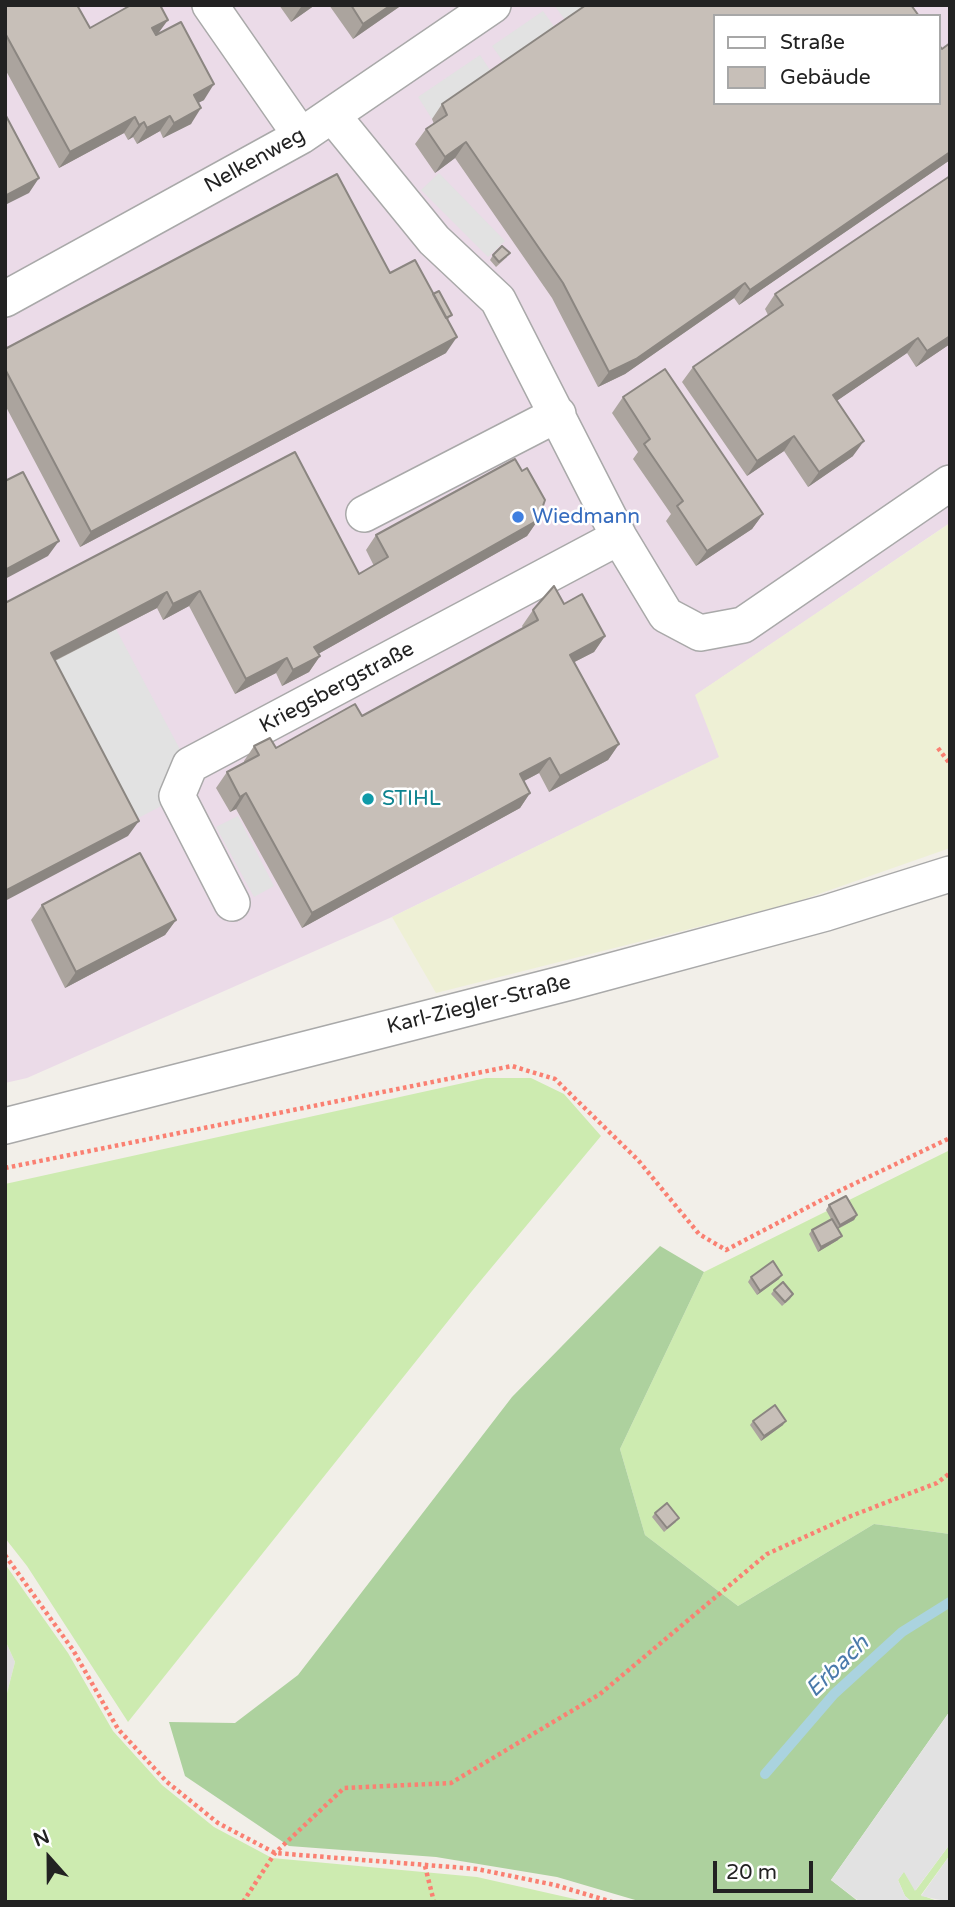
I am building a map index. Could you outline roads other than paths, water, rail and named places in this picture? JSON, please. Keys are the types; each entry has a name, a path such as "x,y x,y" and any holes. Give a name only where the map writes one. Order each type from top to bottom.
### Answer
{"street":[{"path":"210,5 301,136"},
{"name":"Nelkenweg","path":"5,299 301,136 493,5"},
{"path":"333,116 434,240 498,300 618,537 666,615 700,633 743,625 950,483"},
{"path":"364,514 558,414"},
{"name":"Kriegsbergstraße","path":"232,903 177,796 190,765 618,537"},
{"name":"Karl-Ziegler-Straße","path":"5,1126 826,914 950,874"}],"waterway":[{"name":"Erbach","path":"765,1774 834,1694 902,1632 950,1602"}],"place":[{"name":"Wiedmann","path":"518,517"},
{"name":"STIHL","path":"368,799"}]}
